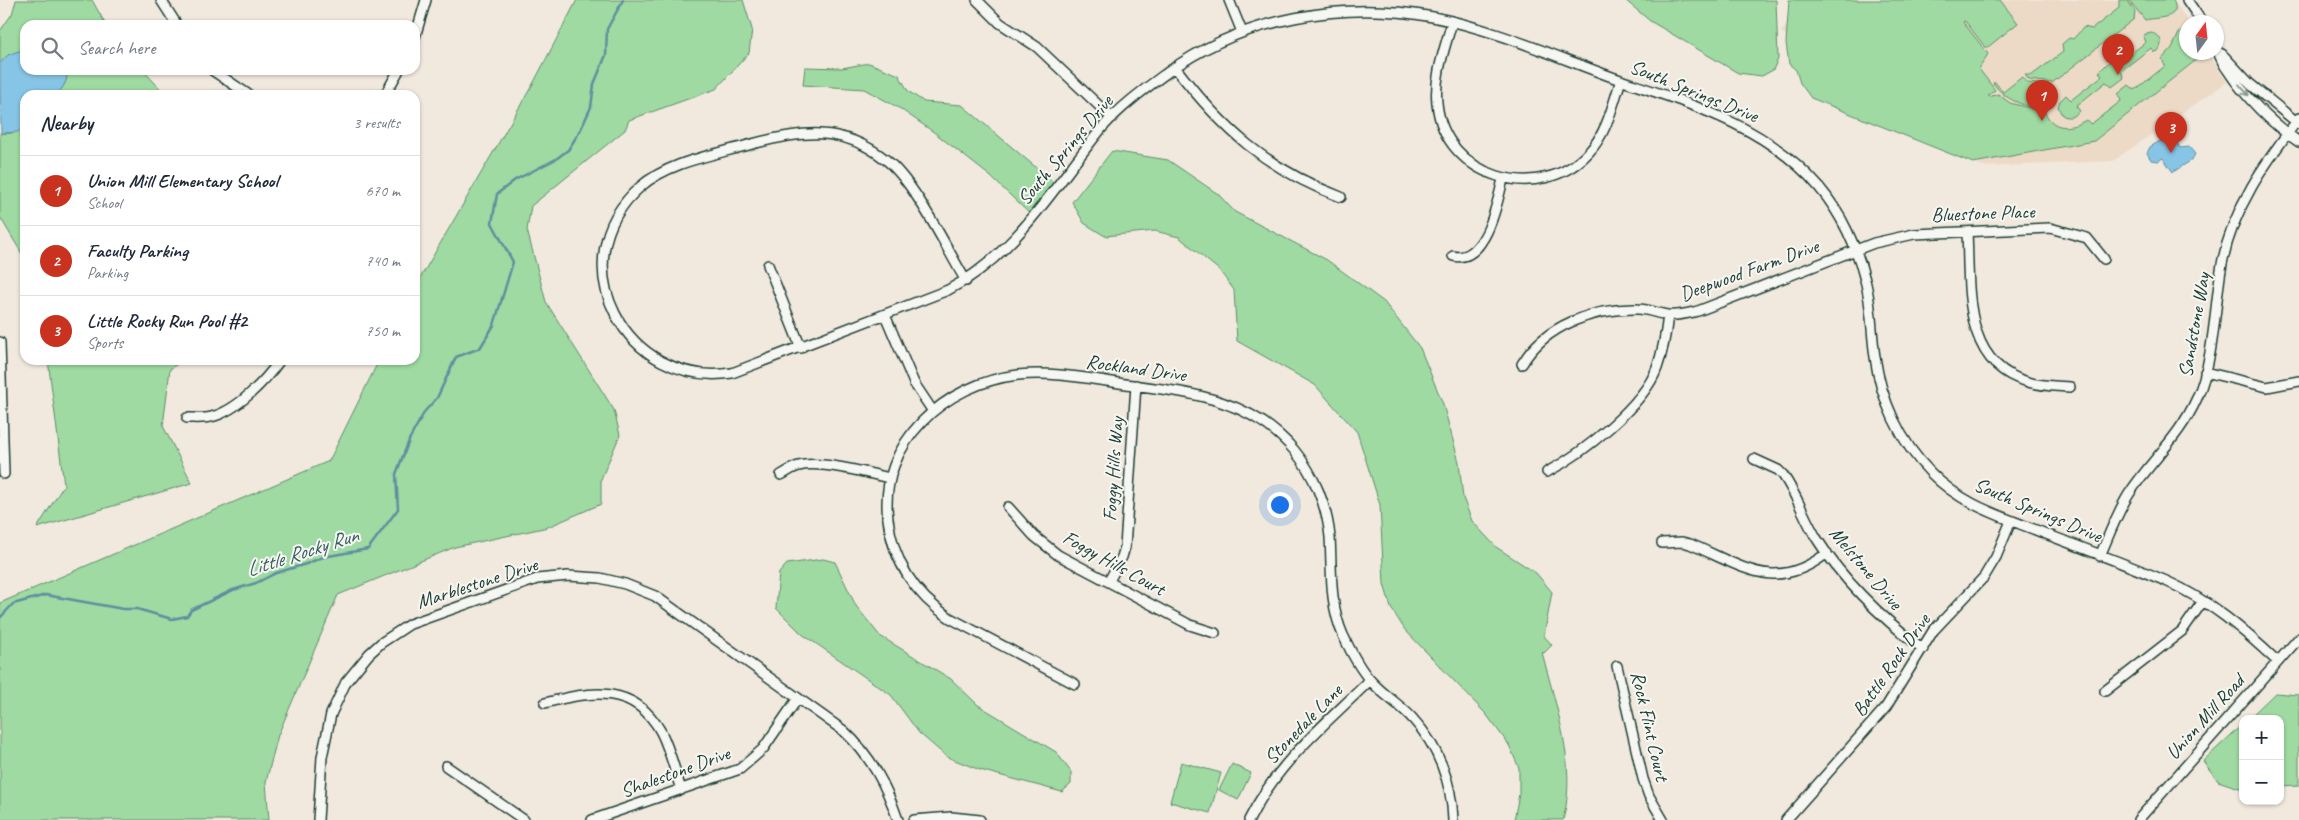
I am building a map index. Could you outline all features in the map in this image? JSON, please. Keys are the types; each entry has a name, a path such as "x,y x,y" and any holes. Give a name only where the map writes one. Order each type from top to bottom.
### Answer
{"street":[{"path":"161,0 174,20"},
{"path":"420,20 426,0"},
{"path":"978,0 1000,23 1037,47 1112,118"},
{"path":"1229,0 1242,32"},
{"path":"2187,0 2197,15"},
{"name":"South Springs Drive","path":"966,281 899,173 872,150 840,136 814,133 790,134 696,160 660,173 632,195 620,212 611,231 605,253 604,273 607,294 614,313 625,331 639,347 655,359 673,368 692,373 712,375 732,373 885,315 966,281 990,264 1012,242 1122,107 1175,67 1242,32 1294,18 1348,11 1404,13 1452,22 1621,80 1732,122 1774,146 1798,165 1822,191 1842,220 1855,250 1868,294 1879,381 1887,406 1900,433 1919,461 1944,485 1970,503 2011,521 2168,582 2203,601 2249,635 2278,662"},
{"path":"1452,22 1437,80 1437,104 1441,121 1454,146 1466,159 1483,171 1503,179 1538,180 1561,173 1576,165 1588,153 1601,134 1621,80"},
{"path":"2224,56 2250,84 2298,121"},
{"path":"2222,60 2226,68 2244,90 2287,134 2299,142"},
{"path":"1175,67 1213,114 1252,149 1287,172 1341,197"},
{"path":"219,75 242,90"},
{"path":"389,90 396,75"},
{"name":"Sandstone Way","path":"2100,556 2129,494 2170,444 2196,400 2206,372 2222,263 2233,226 2260,171 2298,121"},
{"path":"1453,256 1457,257 1469,253 1484,238 1495,214 1503,179"},
{"name":"Bluestone Place","path":"1855,250 1900,235 2037,228 2063,230 2091,241 2104,260"},
{"path":"1966,232 1971,318 1983,350 1998,367 2018,379 2034,384 2070,387"},
{"name":"Deepwood Farm Drive","path":"1522,364 1535,344 1547,335 1588,316 1615,310 1640,309 1668,315 1698,311 1855,250"},
{"path":"768,265 801,348"},
{"path":"885,315 914,383 932,410"},
{"path":"1547,472 1569,460 1635,404 1657,368 1668,315"},
{"path":"0,342 4,474"},
{"path":"187,418 210,417 235,404 260,384 276,365"},
{"path":"2206,372 2266,387 2299,381"},
{"name":"Rockland Drive","path":"1075,684 950,618 920,593 902,568 892,540 887,509 889,478 903,446 932,410 946,400 973,386 1016,375 1049,375 1136,385 1201,395 1230,404 1265,423 1294,450 1313,478 1325,510 1330,538 1332,593 1339,623 1352,653 1370,680 1412,717 1428,738 1447,780 1453,820"},
{"name":"Foggy Hills Way","path":"1109,581 1122,557 1125,547 1136,385"},
{"name":"Melstone Drive","path":"1754,459 1778,470 1783,475 1827,553 1886,620 1923,649"},
{"path":"781,475 799,466 808,465 840,468 889,478"},
{"name":"Foggy Hills Court","path":"1008,507 1024,526 1046,546 1190,625 1215,632"},
{"name":"Battle Rock Drive","path":"1786,820 1886,708 1933,632 1984,577 1996,557 2011,521"},
{"path":"1662,543 1682,542 1690,544 1766,575 1778,576 1797,572 1827,553"},
{"name":"Marblestone Drive","path":"318,820 322,756 331,714 346,682 369,654 396,632 410,624 537,579 583,576 613,580 640,589 669,605 844,731 865,753 884,782 898,820"},
{"path":"2105,691 2182,631 2203,601"},
{"name":"Union Mill Road","path":"2138,820 2299,638"},
{"name":"Rock Flint Court","path":"1618,666 1643,779 1649,796 1663,820"},
{"name":"Stonedale Lane","path":"1249,820 1268,786 1285,764 1370,680"},
{"path":"545,703 593,692 614,695 634,704 649,716 661,732 681,790"},
{"name":"Shalestone Drive","path":"592,820 730,773 749,763 762,749 798,698"},
{"path":"446,766 524,820"},
{"path":"914,820 951,817 980,820"}],"shaded area":[{"path":"1807,0 2173,0 2184,15 2179,15 2179,60 2213,60 2227,82 2113,161 1983,167 1781,32"}],"green space":[{"path":"16,0 92,0 103,20 20,20 20,51 8,55 0,63 0,31 12,14"},
{"path":"577,0 743,0 752,29 749,53 716,89 629,120 625,130 531,206 527,230 546,302 614,410 620,435 601,479 601,504 548,527 455,547 338,595 278,735 266,782 269,820 0,820 0,603 329,461 377,365 420,365 420,278 534,82"},
{"path":"1625,0 1776,0 1778,59 1773,70 1762,76 1738,73 1650,21"},
{"path":"1789,0 2000,0 2018,23 1988,47 1985,47 1965,21 1963,22 1988,54 1979,69 1995,90 1989,97 1998,94 2010,103 2045,112 2053,123 2063,126 2074,125 2086,120 2091,124 2121,101 2118,94 2129,85 2135,90 2165,66 2162,59 2172,48 2179,33 2179,60 2196,60 2094,141 1973,163 1811,98 1800,83 1796,70 1789,64 1786,43"},
{"path":"2119,0 2127,0 2135,11 2134,19 2052,83 2029,80 2025,75 2032,75 2063,52 2062,44 2069,38 2073,39 2084,27 2092,29 2119,8"},
{"path":"2129,0 2173,0 2175,11 2167,16 2145,20"},
{"path":"2151,33 2159,37 2161,42 2158,51 2154,52 2151,48 2121,71 2124,78 2112,87 2106,82 2076,106 2080,111 2076,115 2069,117 2062,115 2058,107 2060,101 2066,95 2071,100 2102,76 2099,72 2110,61 2116,65 2146,42 2143,35"},
{"path":"869,63 899,75 908,91 924,102 962,105 1058,186 1033,217 990,176 935,133 899,108 864,89 803,85 805,67 842,68"},
{"path":"67,75 148,75 161,90 61,90"},
{"path":"2022,77 2027,83 2049,85 2042,97 2041,110 2020,104 2009,98 1993,83 1995,82 2003,92"},
{"path":"20,129 20,251 0,217 0,133 8,134"},
{"path":"1112,151 1168,160 1218,194 1235,212 1327,260 1384,302 1420,348 1443,404 1459,462 1463,498 1472,521 1496,547 1536,573 1552,592 1544,636 1552,645 1544,653 1542,652 1563,735 1566,757 1567,799 1563,820 1514,820 1519,794 1519,768 1509,745 1486,714 1405,630 1391,608 1384,584 1380,505 1357,432 1315,385 1237,341 1234,290 1219,270 1179,237 1155,231 1105,236 1084,223 1072,202"},
{"path":"49,365 176,365 170,369 163,426 192,483 37,528 64,485"},
{"path":"823,559 835,562 856,606 880,636 951,679 978,705 1056,752 1071,772 1071,784 1062,792 980,770 947,757 919,733 891,695 802,634 776,608 779,573 787,564"},
{"path":"2275,693 2299,695 2299,785 2284,786 2284,715 2252,715"},
{"path":"2239,728 2239,788 2218,781 2203,761"},
{"path":"1181,762 1221,773 1210,813 1170,802"},
{"path":"1232,764 1251,773 1238,800 1219,790"}],"water":[{"path":"20,51 20,75 67,75 60,90 20,90 20,130 18,132 1,133 0,63 8,55"},
{"path":"2170,135 2176,140 2180,148 2189,147 2195,154 2192,160 2173,172 2163,158 2158,161 2151,160 2147,153 2150,147"}],"waterway":[{"name":"Little Rocky Run","path":"0,618 13,604 46,595 123,609 137,609 172,619 187,616 191,610 233,590 256,583 276,573 323,557 368,549 398,509 396,474 410,438 425,411 437,398 456,357 480,348 494,325 513,262 492,223 497,194 515,180 556,159 568,150 580,131 591,107 594,84 606,55 607,29 623,0"}],"place":[{"name":"Faculty Parking","path":"2118,75"},
{"name":"Union Mill Elementary School","path":"2042,121"},
{"name":"Little Rocky Run Pool #2","path":"2171,153"}]}
